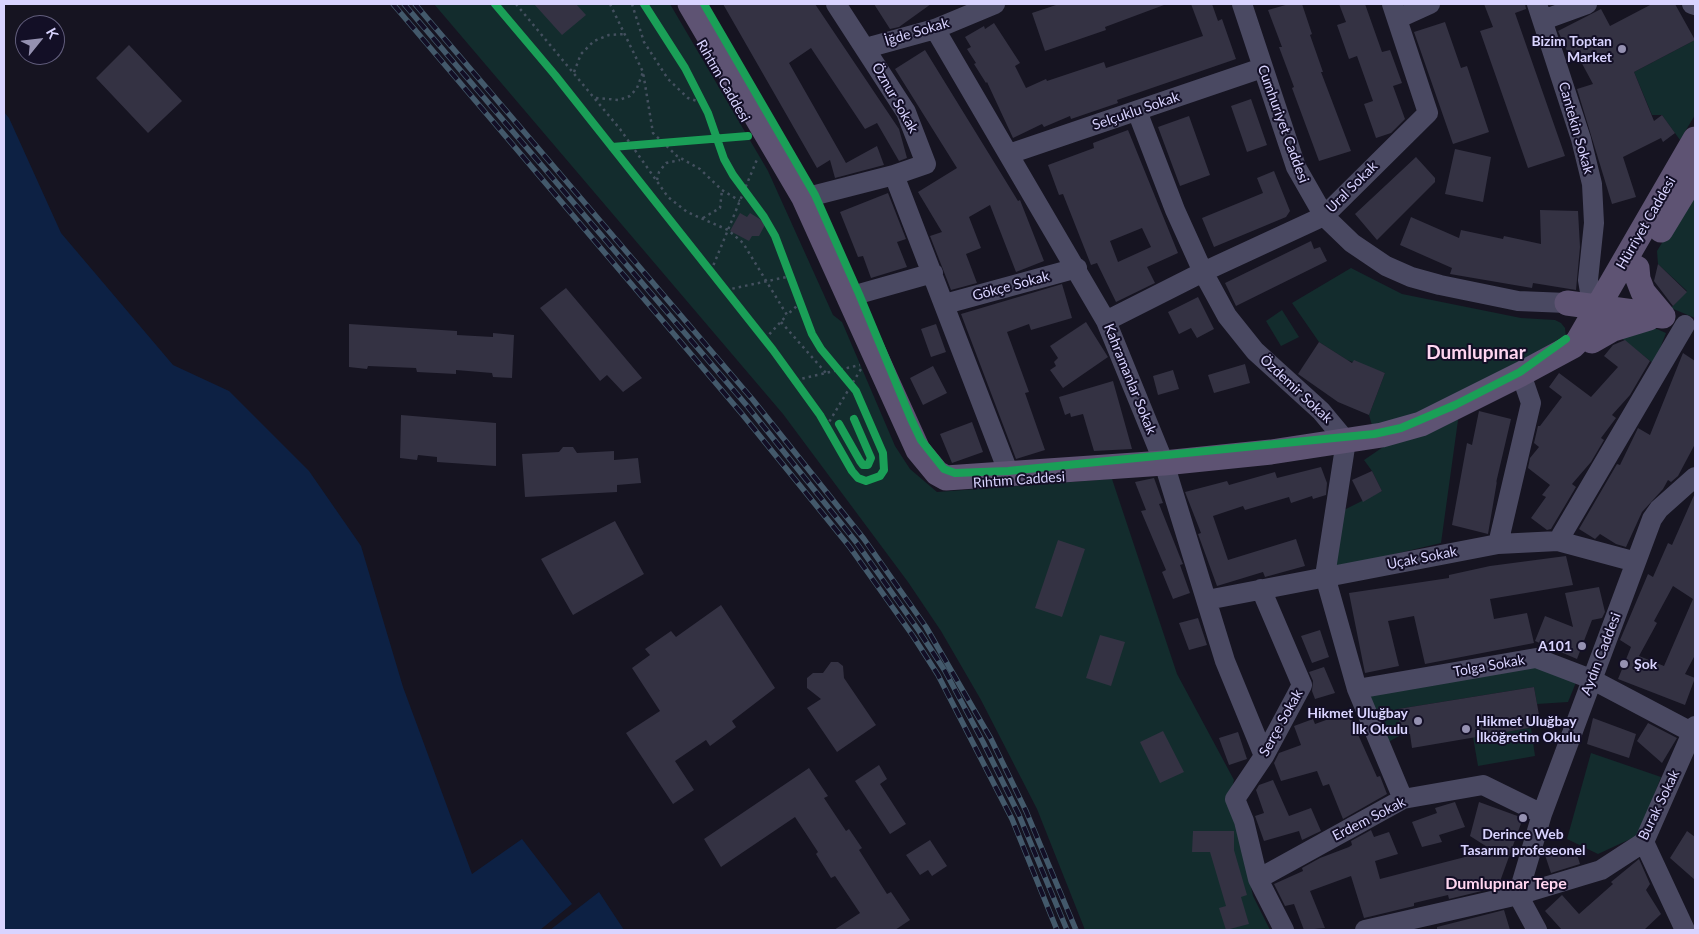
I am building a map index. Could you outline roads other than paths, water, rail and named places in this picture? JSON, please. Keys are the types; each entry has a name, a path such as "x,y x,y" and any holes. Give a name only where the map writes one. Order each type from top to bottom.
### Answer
{"main road":[{"name":"Rıhtım Caddesi","path":"678,4 794,201 910,456 926,475 944,484 957,485 1165,466 1345,446 1421,424 1522,378 1583,341 1621,325 1663,316"},
{"name":"Rıhtım Caddesi","path":"690,4 804,198 909,433 926,462 946,478 1165,466"},
{"name":"Hürriyet Caddesi","path":"1626,272 1695,139"},
{"name":"Hürriyet Caddesi","path":"1583,341 1600,303 1626,272 1695,174"},
{"path":"1626,272 1638,279 1643,292 1663,316"},
{"path":"1567,303 1600,303 1663,316"},
{"path":"1567,303 1579,318 1583,341"}],"street":[{"name":"Öznur Sokak","path":"804,198 894,175 926,164 906,112 836,4"},
{"name":"İğde Sokak","path":"866,48 935,28 995,4"},
{"name":"Cumhuriyet Caddesi","path":"1242,4 1296,167 1324,216 1352,243 1371,257 1411,277 1467,292 1518,302 1567,303"},
{"path":"1395,11 1430,4"},
{"path":"1540,12 1587,4"},
{"name":"Ural Sokak","path":"1106,321 1203,272 1324,216 1428,113 1395,11"},
{"name":"Cantekin Sokak","path":"1540,12 1581,139 1592,184 1594,223 1588,280 1600,303"},
{"name":"Kahramanlar Sokak","path":"935,28 1077,268 1106,321 1165,466 1225,661 1264,756"},
{"name":"Selçuklu Sokak","path":"1009,154 1262,68"},
{"name":"Özdemir Sokak","path":"1137,111 1175,210 1203,272 1227,316 1241,335 1321,412 1345,446"},
{"path":"894,175 1009,474"},
{"path":"1591,256 1599,275 1607,279 1626,272"},
{"name":"Gökçe Sokak","path":"944,304 1077,268"},
{"path":"848,297 933,274"},
{"path":"1558,540 1690,328 1663,316"},
{"path":"1498,544 1531,403 1522,378"},
{"path":"1345,446 1326,576 1357,689 1403,799"},
{"name":"Aydın Caddesi","path":"1518,895 1542,814 1646,533 1659,508 1695,476"},
{"name":"Uçak Sokak","path":"1207,600 1498,544 1558,540 1636,562"},
{"name":"Serçe Sokak","path":"1258,879 1244,821 1235,799 1264,756 1302,685 1261,589"},
{"name":"Tolga Sokak","path":"1357,689 1536,658 1591,679 1694,730"},
{"name":"Burak Sokak","path":"1365,930 1403,926 1601,870 1644,842 1694,730"},
{"name":"Erdem Sokak","path":"1258,879 1403,799 1483,785 1542,814"},
{"path":"1644,842 1685,930"},
{"path":"1258,879 1284,930"},
{"path":"1518,895 1537,930"}],"water":[{"path":"4,112 9,118 61,233 173,365 229,391 309,471 361,546 403,687 472,874 522,839 572,904 540,930 4,930"},
{"path":"599,892 624,930 550,930"}],"railway":[{"path":"393,4 742,414 849,546 913,636 938,675 1012,819 1057,930"},
{"path":"404,4 748,407 856,542 945,671 1019,815 1067,930"},
{"path":"415,4 753,400 864,539 926,627 991,739 1026,811 1076,930"}],"place":[{"name":"Bizim Toptan Market","path":"1622,49"},
{"name":"A101","path":"1582,646"},
{"name":"Şok","path":"1624,664"},
{"name":"Hikmet Uluğbay İlk Okulu","path":"1418,721"},
{"name":"Hikmet Uluğbay İlköğretim Okulu","path":"1466,729"},
{"name":"Derince Web Tasarım profeseonel","path":"1523,818"}],"district":[{"name":"Dumlupınar","path":"1476,353"},
{"name":"Dumlupınar Tepe","path":"1506,884"}]}
